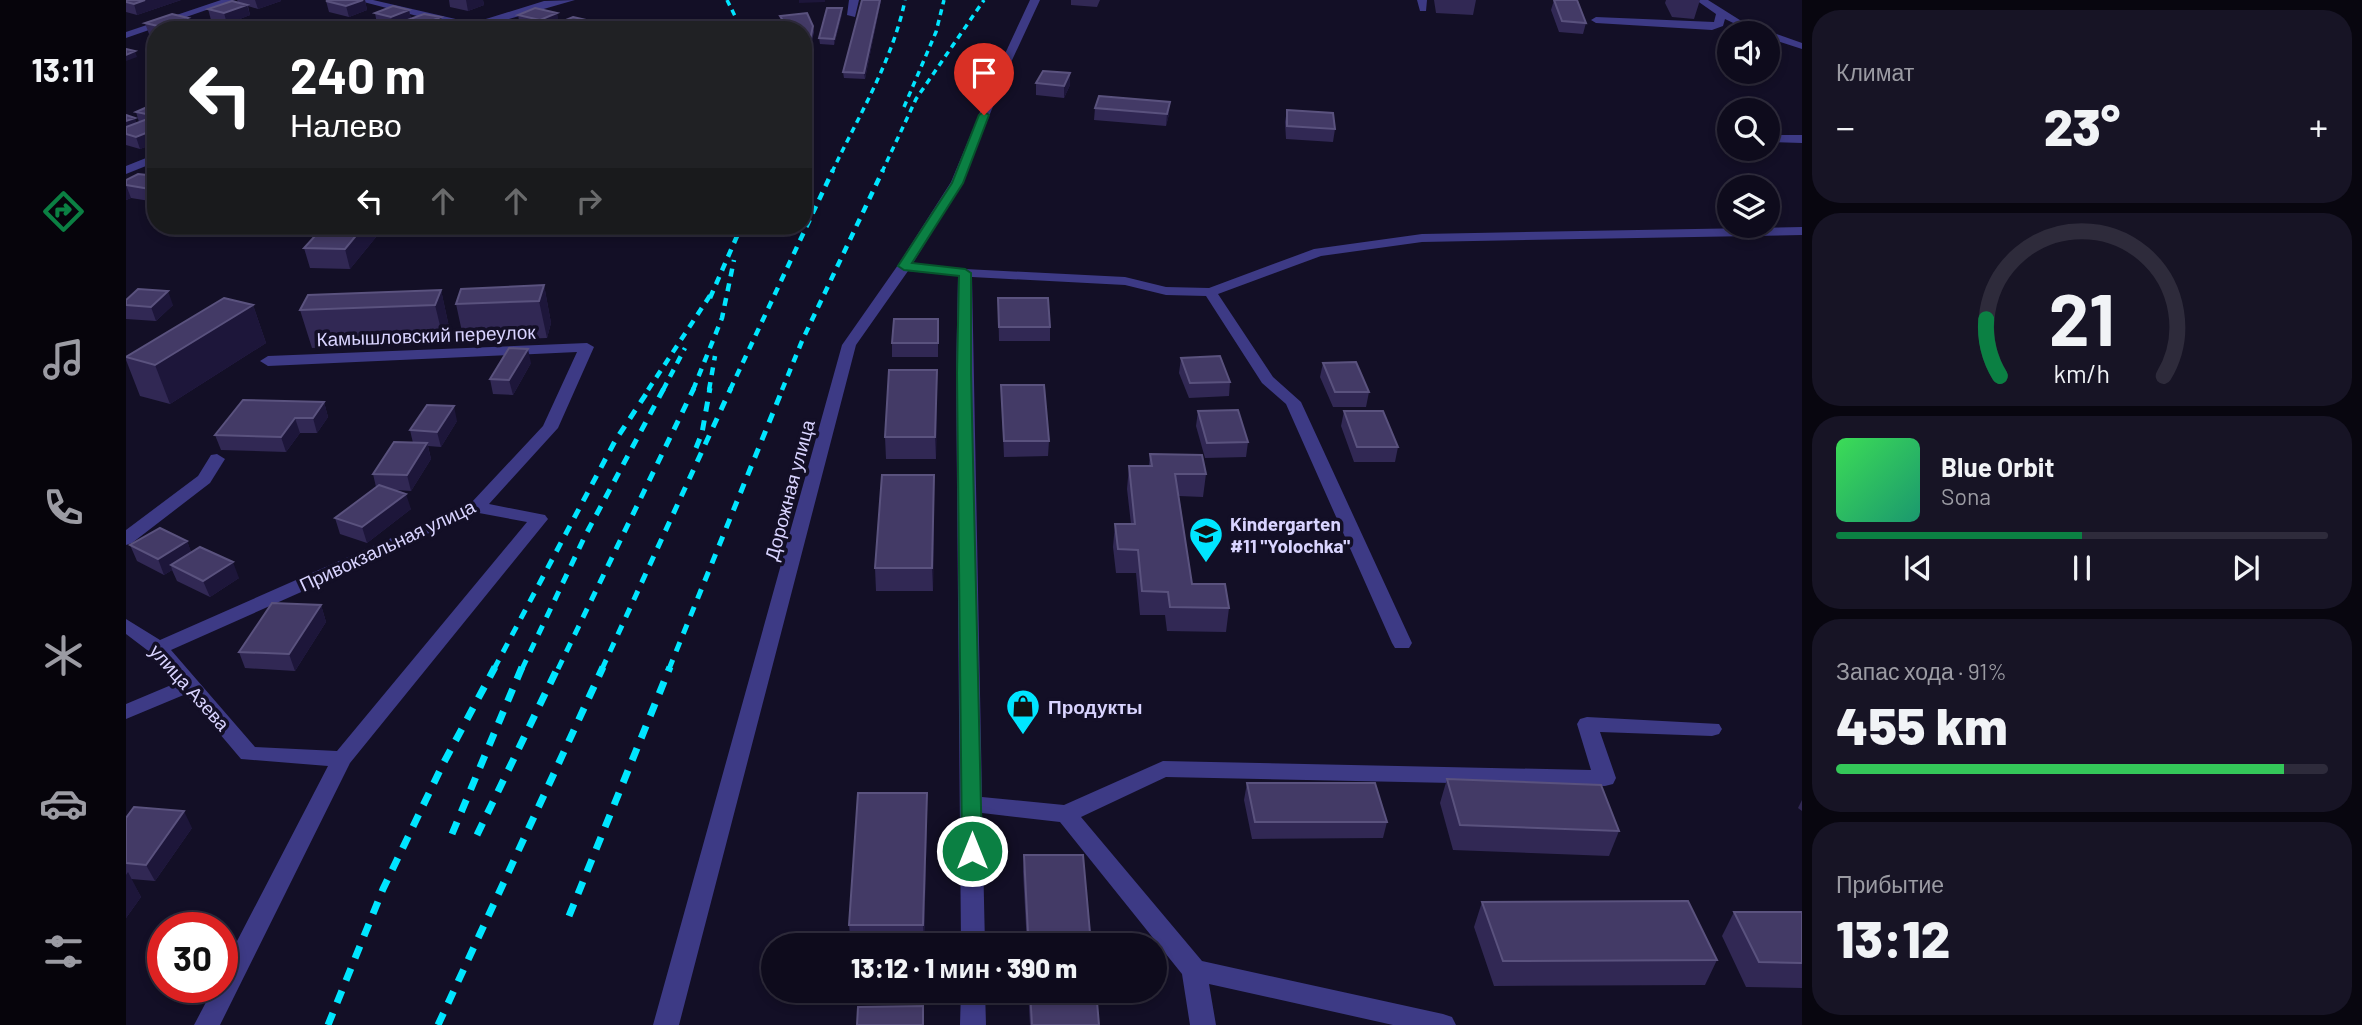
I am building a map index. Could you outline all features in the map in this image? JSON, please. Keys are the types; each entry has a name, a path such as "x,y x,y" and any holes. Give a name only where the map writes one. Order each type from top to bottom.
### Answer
{"street":[{"path":"168,21 230,0"},
{"path":"361,0 442,21"},
{"path":"491,21 544,4 569,0"},
{"path":"852,15 854,0"},
{"name":"Дорожная улица","path":"666,1025 849,345 957,183 1002,71 1035,0"},
{"path":"1701,0 1736,21"},
{"path":"1596,20 1712,27 1719,24 1721,14"},
{"path":"126,35 147,28"},
{"path":"1780,39 1802,46"},
{"path":"1780,139 1802,139"},
{"path":"126,170 147,162"},
{"path":"126,170 147,172"},
{"path":"904,266 965,273 1125,281 1166,291 1210,292 1319,252 1422,238 1802,231"},
{"path":"965,273 964,373 973,933"},
{"path":"1210,292 1267,380 1293,402 1402,643"},
{"name":"Камышловский переулок","path":"268,361 587,347"},
{"name":"Привокзальная улица","path":"158,648 477,507 550,428 587,347"},
{"path":"126,539 205,479 218,459"},
{"path":"207,1025 342,759 538,519 477,507"},
{"name":"улица Азева","path":"126,625 158,648 249,754 342,759"},
{"path":"126,712 190,685"},
{"path":"972,804 1066,814 1163,769 1605,778 1587,724 1713,729"},
{"path":"1066,814 1194,970 1203,1025"},
{"path":"1194,970 1443,1025"},
{"path":"973,1003 974,1025"}],"building":[{"path":"126,0 145,0 134,4"},
{"path":"363,0 346,6 326,1"},
{"path":"862,0 880,0 864,73 843,72"},
{"path":"1554,0 1577,0 1586,23 1562,21"},
{"path":"232,1 247,5 224,13 208,9"},
{"path":"393,6 409,10 391,17 375,13"},
{"path":"535,8 557,13 540,20 518,15"},
{"path":"827,8 842,8 834,39 819,38"},
{"path":"807,13 811,21 783,21 780,16"},
{"path":"172,14 188,18 179,21 151,21"},
{"path":"424,14 441,17 431,21 410,19"},
{"path":"573,17 591,21 563,21"},
{"path":"1043,71 1070,73 1064,86 1036,83"},
{"path":"1099,96 1170,102 1167,114 1095,108"},
{"path":"147,107 147,114 136,112"},
{"path":"1287,110 1333,113 1335,129 1287,126"},
{"path":"147,119 147,133 136,137 126,134 126,127"},
{"path":"138,174 147,175 147,188 126,185 126,180"},
{"path":"316,235 357,235 345,249 304,248"},
{"path":"544,285 539,301 456,304 461,289"},
{"path":"138,289 168,291 151,307 126,305 126,300"},
{"path":"441,290 435,305 300,310 308,295"},
{"path":"224,298 253,305 155,365 126,357"},
{"path":"998,298 1048,298 1050,327 999,327"},
{"path":"894,319 938,319 938,343 892,343"},
{"path":"509,348 528,349 509,380 490,379"},
{"path":"1220,356 1230,382 1190,383 1181,358"},
{"path":"1356,362 1369,392 1335,392 1323,363"},
{"path":"889,370 937,370 935,437 885,437"},
{"path":"1001,385 1044,385 1049,441 1004,441"},
{"path":"243,400 324,402 313,418 295,418 281,437 215,435"},
{"path":"427,405 454,406 437,432 410,430"},
{"path":"1238,410 1248,442 1207,443 1198,411"},
{"path":"1344,411 1383,411 1398,447 1357,447"},
{"path":"394,442 427,443 407,475 373,474"},
{"path":"1150,454 1202,455 1206,474 1175,474 1192,584 1225,584 1229,608 1170,607 1168,592 1142,591 1138,550 1118,549 1115,524 1135,524 1129,466 1152,466"},
{"path":"882,475 934,475 932,568 875,568"},
{"path":"379,485 406,494 362,527 335,518"},
{"path":"160,528 187,541 158,559 130,545"},
{"path":"200,547 233,562 203,581 171,565"},
{"path":"272,603 321,605 289,654 239,652"},
{"path":"1447,779 1601,785 1619,831 1460,825"},
{"path":"1247,783 1375,783 1387,822 1255,822"},
{"path":"858,793 927,793 923,925 849,925"},
{"path":"134,807 184,811 146,865 126,863 126,818"},
{"path":"1024,855 1083,855 1090,933 1028,933"},
{"path":"1688,901 1717,960 1503,961 1482,902"},
{"path":"1734,912 1802,912 1802,963 1759,962"},
{"path":"1031,1003 1097,1003 1099,1025 1032,1025"},
{"path":"923,1006 923,1025 857,1025 858,1007"}],"railway":[{"path":"727,0 738,21"},
{"path":"832,172 883,66 905,0"},
{"path":"904,107 936,32 944,0"},
{"path":"882,172 916,99 984,0"},
{"path":"812,215 833,170"},
{"path":"782,390 802,341 883,170"},
{"path":"710,298 738,235"},
{"path":"730,390 803,235"},
{"path":"693,390 722,318 734,260"},
{"path":"648,390 713,291"},
{"path":"663,390 685,348"},
{"path":"709,390 715,356"},
{"path":"494,669 615,441 650,388"},
{"path":"522,669 585,536 664,388"},
{"path":"558,669 694,388"},
{"path":"696,448 702,433 710,388"},
{"path":"602,669 731,388"},
{"path":"669,669 783,388"},
{"path":"328,1025 383,889 443,764 495,667"},
{"path":"452,834 522,667"},
{"path":"477,835 558,667"},
{"path":"438,1025 603,667"},
{"path":"569,916 670,667"}],"place":[{"name":"Kindergarten #11 \"Yolochka\"","path":"1206,564"},
{"name":"Продукты","path":"1023,736"}],"route":[{"path":"972,851 964,373 965,273 904,266 957,183 984,115"}]}
